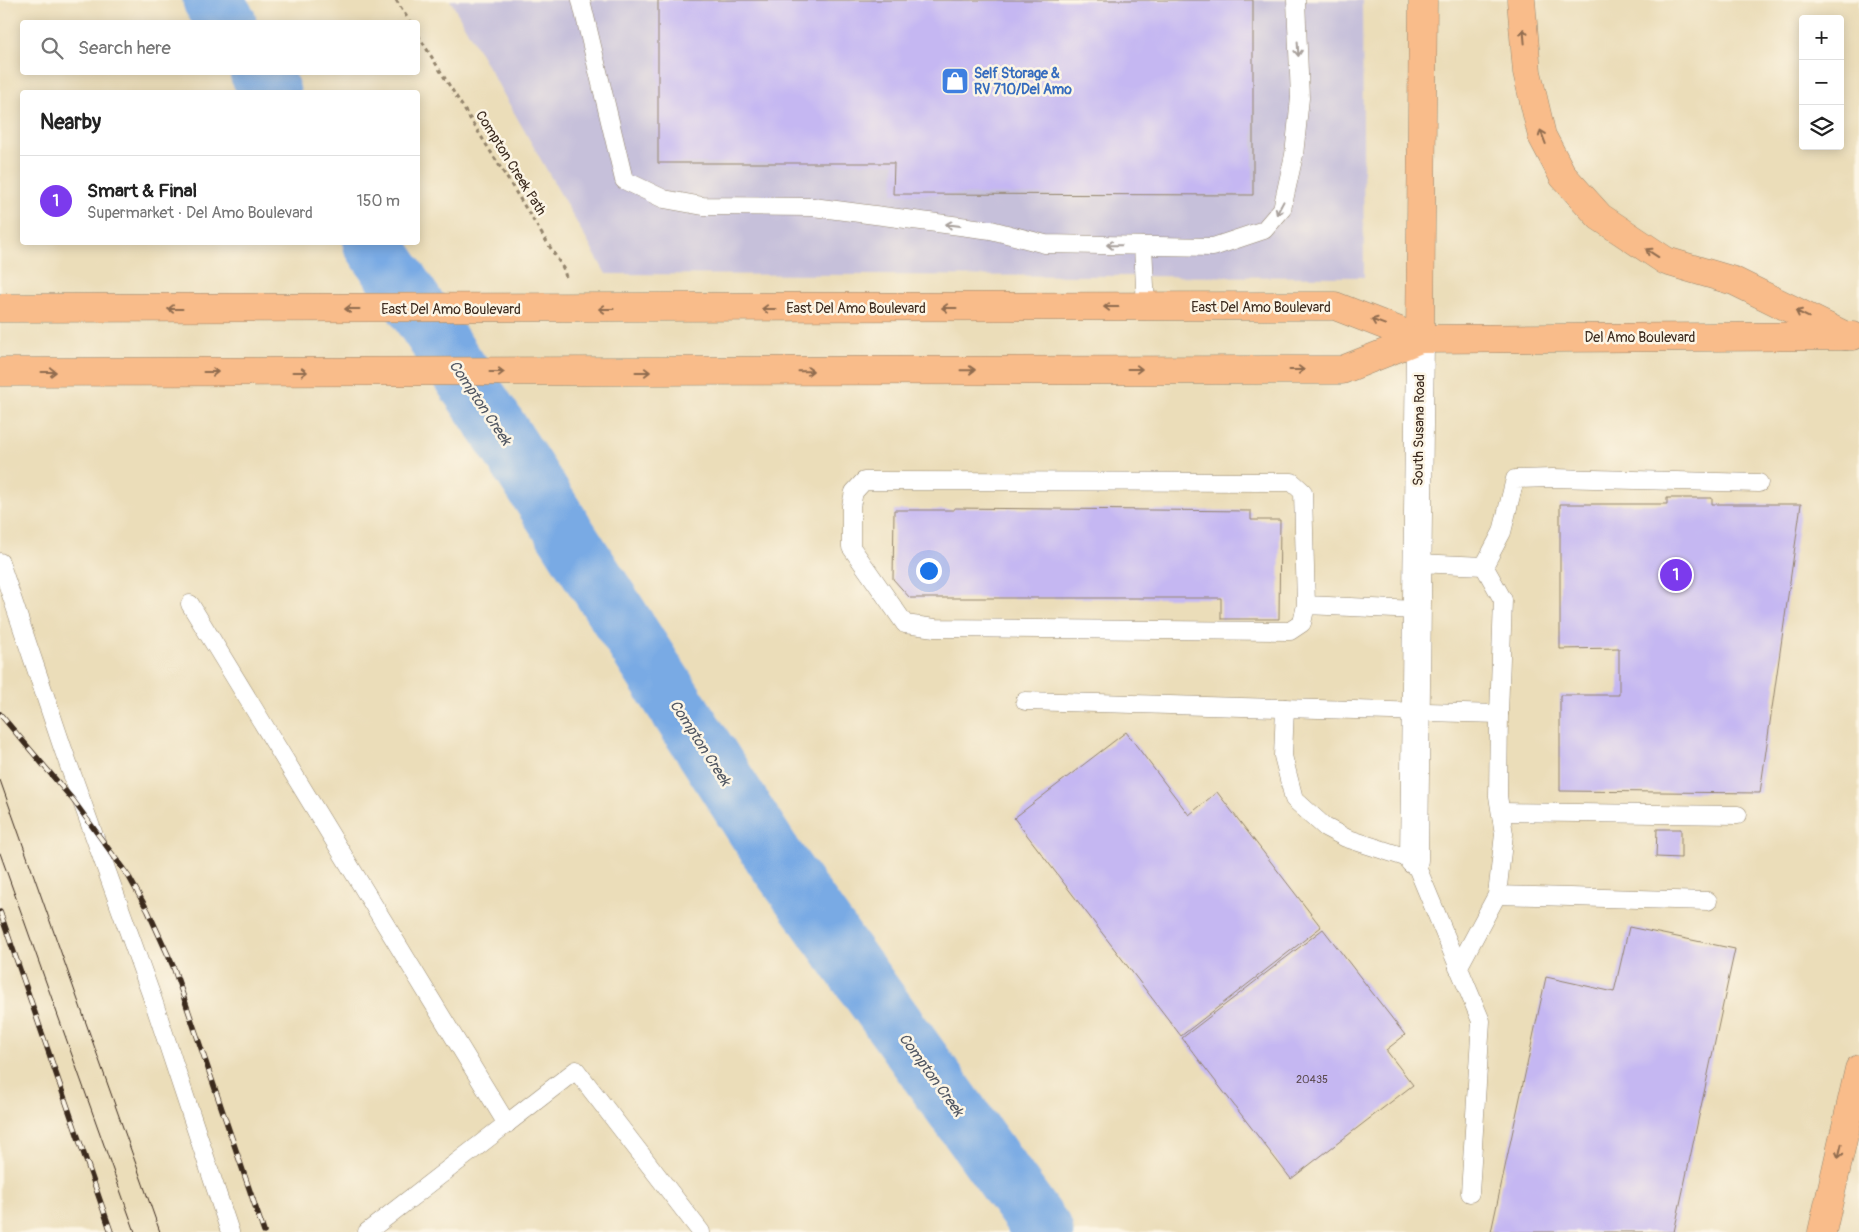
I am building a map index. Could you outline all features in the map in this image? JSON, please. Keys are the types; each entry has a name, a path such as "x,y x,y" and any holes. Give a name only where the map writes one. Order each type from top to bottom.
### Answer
{"main road":[{"name":"South Susana Road","path":"1420,339 1423,0"},
{"path":"1521,0 1527,72 1542,136 1563,176 1600,217 1666,261 1734,281 1852,336"},
{"name":"East Del Amo Boulevard","path":"0,308 576,309 1335,306 1420,339"},
{"name":"Del Amo Boulevard","path":"1420,339 1852,336"},
{"path":"0,372 1342,370 1420,339"},
{"path":"1822,1232 1859,1069"}],"street":[{"name":"South Susana Road","path":"1414,860 1420,339"}],"lane":[{"path":"581,0 624,180 664,199 703,206 813,208 990,230 1046,244 1213,247 1264,230 1282,208 1294,155 1300,98 1296,0"},
{"path":"1143,246 1146,307"},
{"path":"1484,566 1502,532 1515,479 1561,478 1759,483"},
{"path":"864,480 1292,482 1304,492 1306,605 1302,623 1290,631 935,628 905,624 850,547 850,506 854,492 864,480"},
{"path":"0,562 63,749 152,998 230,1232"},
{"path":"1417,562 1484,566"},
{"path":"1458,968 1497,895 1504,834 1498,796 1503,600 1484,566"},
{"path":"190,604 506,1124"},
{"path":"1306,605 1417,610"},
{"path":"1025,701 1499,714"},
{"path":"1284,708 1283,756 1294,799 1325,828 1346,838 1414,860 1481,1021 1470,1193"},
{"path":"1501,812 1738,815"},
{"path":"1497,895 1708,901"},
{"path":"367,1232 576,1070 701,1232"}],"path":[{"path":"396,0 409,20"},
{"name":"Compton Creek Path","path":"420,37 563,268 576,309"}],"shaded area":[{"path":"450,0 1362,0 1364,277 606,274"}],"building":[{"name":"Self Storage & RV 710/Del Amo","path":"658,0 1253,0 1253,195 893,194 894,163 658,163"},
{"path":"1667,498 1712,498 1712,504 1801,504 1760,793 1560,791 1560,695 1619,695 1619,648 1560,649 1560,504 1667,504"},
{"path":"954,508 1251,511 1251,520 1280,520 1279,619 1221,619 1221,598 910,598 893,579 894,510 954,510"},
{"path":"1126,732 1189,815 1217,792 1321,927 1181,1036 1014,818"},
{"path":"1657,829 1681,829 1681,858 1656,857"},
{"path":"1629,927 1735,949 1674,1232 1491,1232 1546,977 1614,992"},
{"path":"1323,929 1405,1035 1386,1050 1413,1085 1291,1179 1182,1038"}],"waterway":[{"name":"Compton Creek","path":"212,0 226,20"},
{"name":"Compton Creek","path":"261,75 270,90"},
{"name":"Compton Creek","path":"374,245 499,430 774,857 1044,1232"}],"tram line":[{"path":"0,780 160,1232"},
{"path":"0,853 135,1232"}],"railway":[{"path":"0,714 73,800 129,877 148,911 173,966 264,1232"},
{"path":"0,912 111,1232"}],"place":[{"name":"Self Storage & RV 710/Del Amo","path":"955,81"},
{"name":"Smart & Final","path":"1676,575"}]}
